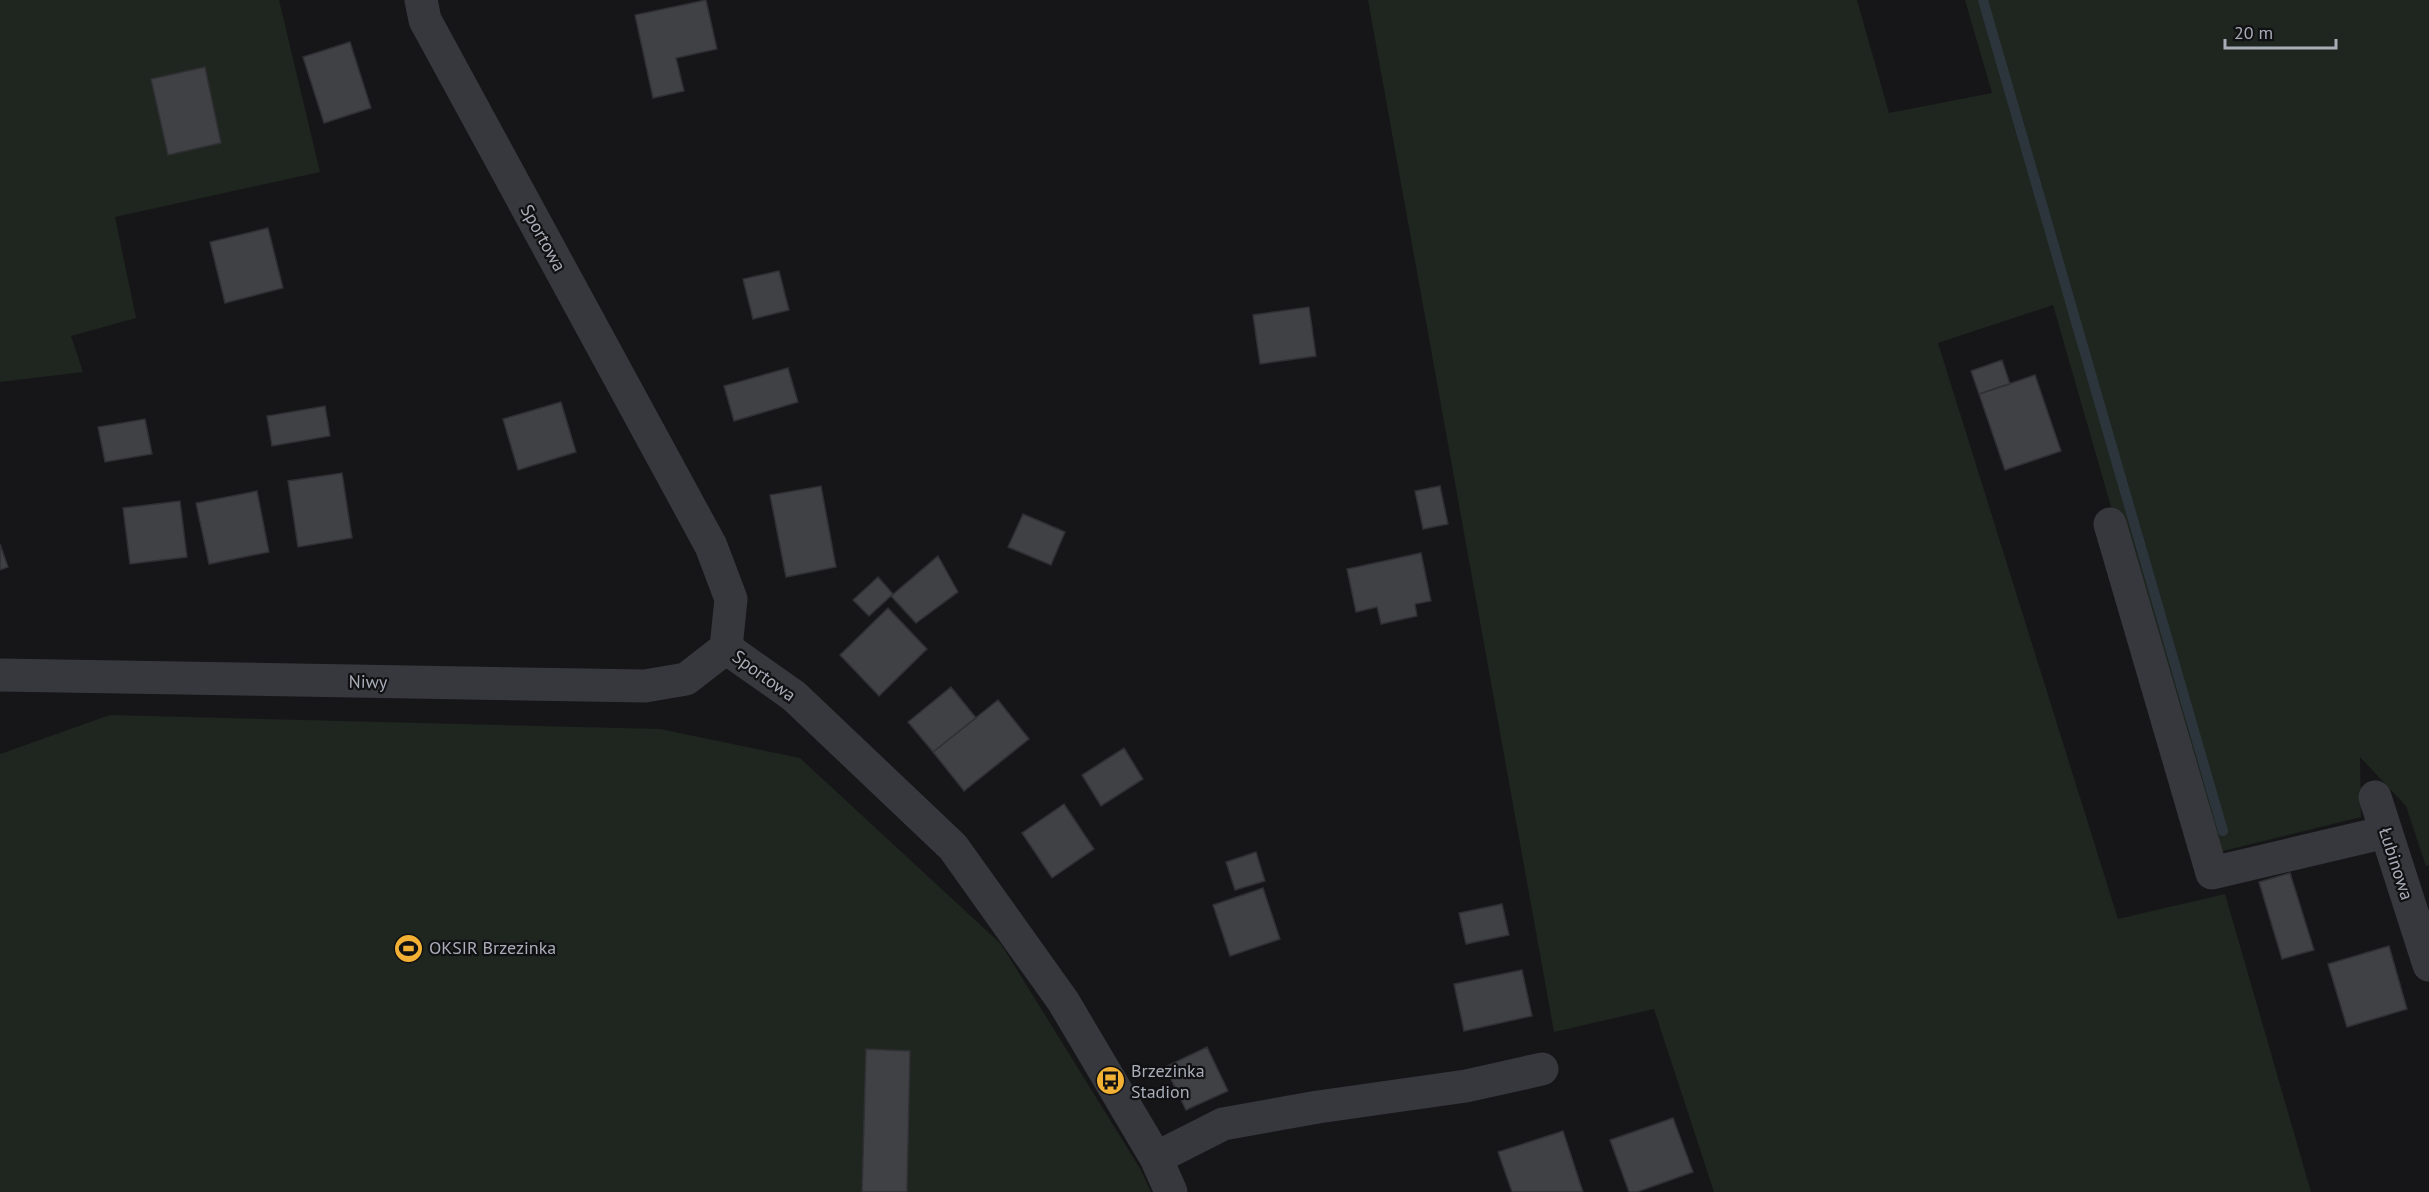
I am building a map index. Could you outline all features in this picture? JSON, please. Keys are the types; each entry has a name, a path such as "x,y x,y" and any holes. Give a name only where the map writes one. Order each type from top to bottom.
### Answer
{"street":[{"name":"Sportowa","path":"421,0 425,20 711,546 731,599 726,648 794,696 953,847 1064,1001 1156,1158 1172,1192"},
{"path":"2110,524 2212,873 2386,832"},
{"name":"Niwy","path":"0,675 645,687 686,679 726,648"},
{"name":"Łubinowa","path":"2375,797 2429,965"},
{"path":"1156,1158 1223,1124 1318,1107 1466,1086 1542,1068"}],"shaded area":[{"path":"0,0 279,0 320,172 115,217 136,318 71,336 83,372 0,382"},
{"path":"1368,0 1857,0 1889,113 1992,93 1965,0 2429,0 2429,865 2426,866 2406,806 2360,757 2361,817 2211,854 2053,305 1938,343 2118,919 2225,894 2311,1192 1714,1192 1654,1009 1554,1032"},
{"name":"OKSIR Brzezinka","path":"110,715 660,729 800,758 1001,944 1141,1170 1151,1192 0,1192 0,754"}],"building":[{"path":"706,0 717,49 676,58 684,91 653,98 635,15"},
{"path":"350,42 371,108 324,123 303,57"},
{"path":"205,67 221,143 168,155 151,79"},
{"path":"268,228 283,288 225,303 210,242"},
{"path":"779,271 789,310 753,319 743,279"},
{"path":"1309,307 1316,356 1260,364 1253,315"},
{"path":"2002,360 2010,384 1979,394 1971,371"},
{"path":"788,368 798,402 734,421 724,386"},
{"path":"2035,375 2061,451 2005,470 1979,394"},
{"path":"561,402 576,452 518,470 503,419"},
{"path":"325,406 330,436 272,446 267,416"},
{"path":"145,419 152,454 105,462 98,427"},
{"path":"342,473 352,538 298,547 288,481"},
{"path":"821,486 836,567 786,577 770,495"},
{"path":"1440,486 1448,524 1423,529 1415,491"},
{"path":"257,491 269,552 209,564 196,503"},
{"path":"180,501 187,557 130,564 123,508"},
{"path":"1023,514 1065,532 1051,565 1008,547"},
{"path":"0,544 8,567 0,570"},
{"path":"1421,553 1431,601 1415,604 1417,616 1381,624 1377,607 1356,612 1347,569"},
{"path":"938,556 958,592 916,623 891,596"},
{"path":"878,577 893,594 869,616 853,600"},
{"path":"888,608 927,649 879,696 840,655"},
{"path":"951,687 976,718 933,752 908,722"},
{"path":"998,700 1029,739 964,791 933,752"},
{"path":"1124,748 1143,779 1101,806 1082,775"},
{"path":"1064,804 1094,849 1052,878 1022,833"},
{"path":"1256,852 1265,881 1235,890 1226,862"},
{"path":"2290,873 2314,950 2282,959 2259,882"},
{"path":"1263,888 1280,939 1230,956 1213,905"},
{"path":"1502,904 1509,935 1466,944 1459,913"},
{"path":"2389,946 2407,1009 2347,1027 2328,964"},
{"path":"1522,970 1532,1016 1464,1031 1454,984"},
{"path":"1207,1047 1228,1091 1186,1110 1165,1067"},
{"path":"866,1049 910,1051 907,1192 862,1192"},
{"path":"1673,1118 1693,1172 1637,1192 1629,1192 1610,1140"},
{"path":"1563,1131 1583,1192 1512,1192 1498,1152"}],"waterway":[{"path":"1983,0 2223,831"}],"place":[{"name":"OKSIR Brzezinka","path":"408,948"},
{"name":"Brzezinka Stadion","path":"1110,1081"}]}
